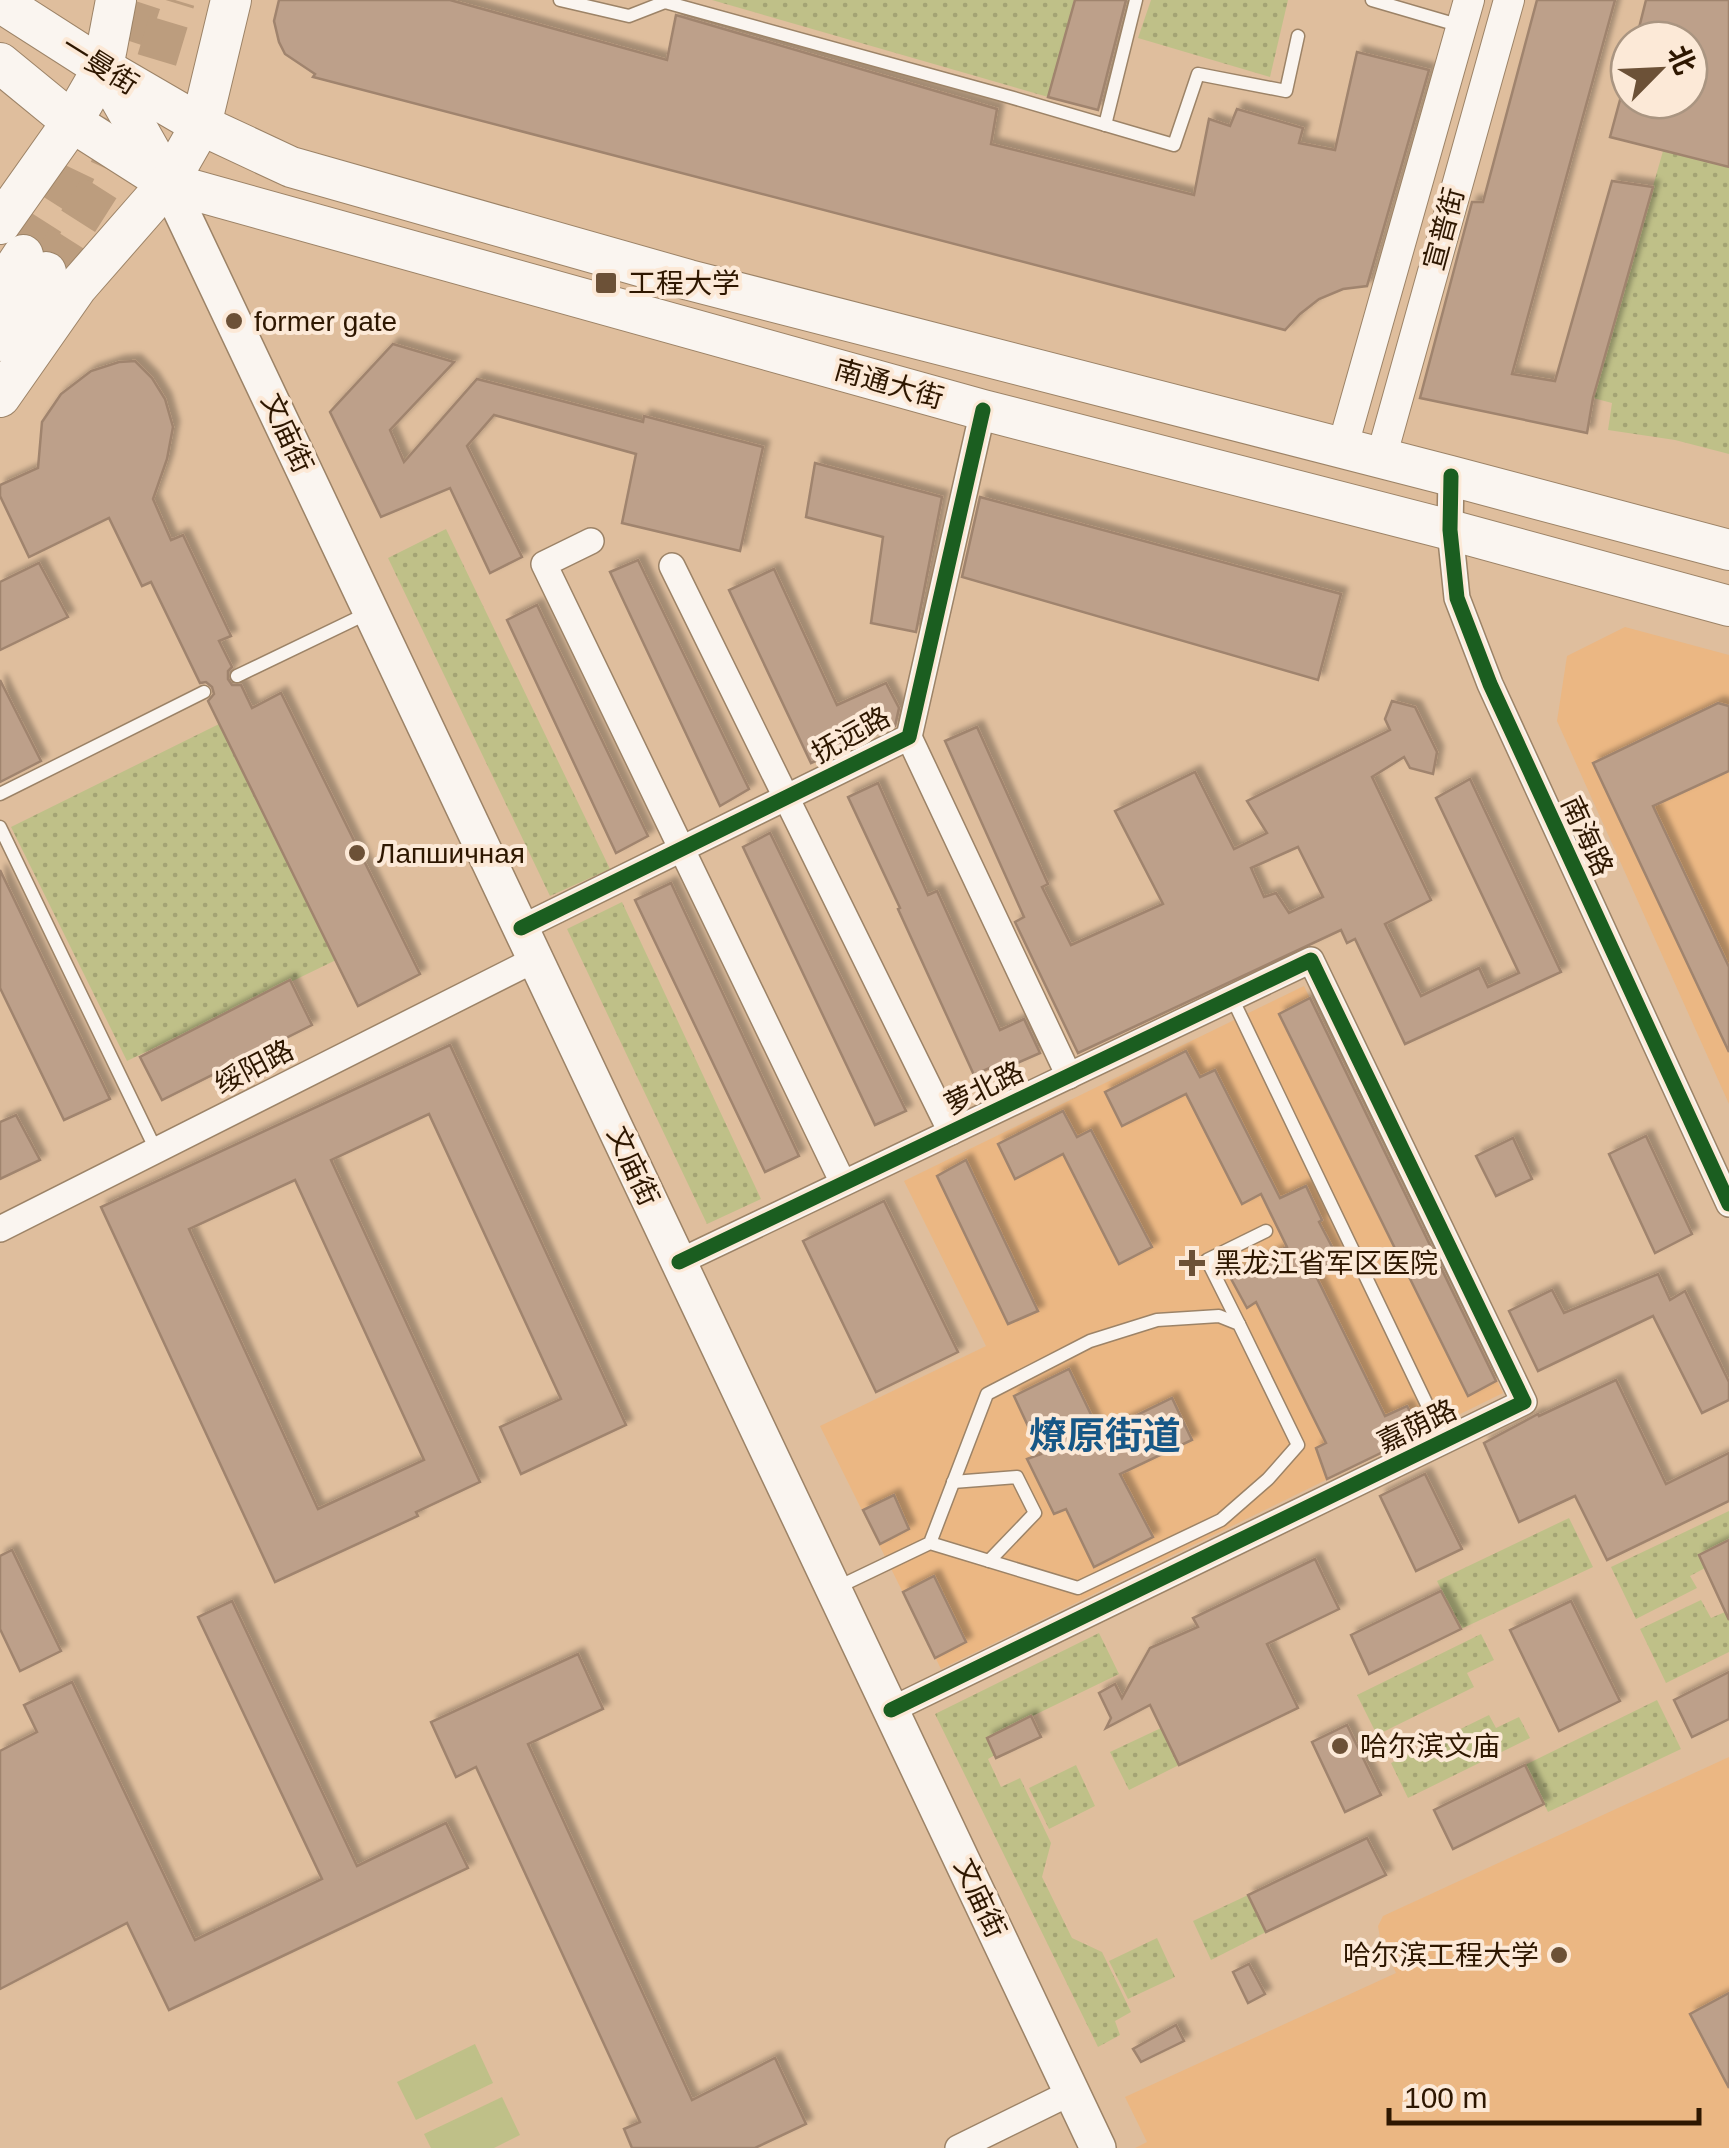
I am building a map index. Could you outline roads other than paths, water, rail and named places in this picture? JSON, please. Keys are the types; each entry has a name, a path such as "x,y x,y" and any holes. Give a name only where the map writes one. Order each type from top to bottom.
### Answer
{"main road":[{"path":"0,341 23,250 72,122 103,68 116,0"},
{"path":"0,397 77,288 168,183 201,125 231,0"},
{"name":"一曼街","path":"0,2 201,125"},
{"name":"一曼街","path":"0,63 72,122 168,183"},
{"path":"103,68 168,183"},
{"name":"南通大街","path":"201,125 290,167 689,280 1729,550"},
{"name":"南通大街","path":"168,183 983,410 1729,606"},
{"name":"文庙街","path":"168,183 1098,2148"},
{"path":"0,290 23,250"}],"street":[{"name":"宣普街","path":"1381,458 1508,0"},
{"name":"宣普街","path":"1342,448 1465,13"},
{"name":"抚远路","path":"528,944 682,848 909,737 983,410"},
{"name":"南海路","path":"1452,476 1450,530 1457,598 1490,684 1729,1204"},
{"path":"591,541 544,564 843,1184"},
{"path":"672,566 951,1132"},
{"path":"909,737 1069,1076"},
{"name":"绥阳路","path":"0,1228 156,1150 528,944"},
{"name":"萝北路","path":"679,1262 1312,960"},
{"name":"嘉荫路","path":"891,1710 1524,1402 1312,960"},
{"path":"958,2148 1072,2092"}],"lane":[{"path":"560,0 630,16 665,2 1174,145 1198,74 1286,91 1298,36"},
{"path":"1106,124 1136,0"},
{"path":"1372,0 1465,13"},
{"path":"237,676 371,612"},
{"path":"0,794 204,692"},
{"path":"0,827 156,1150"},
{"path":"1232,998 1444,1440"},
{"path":"834,1590 930,1544 1078,1588 1221,1520 1268,1480 1298,1445 1207,1260 1266,1231"},
{"path":"930,1544 987,1394 1090,1340 1156,1320 1219,1316 1238,1324"},
{"path":"954,1482 1017,1477 1035,1513 989,1561"}],"tunnel":[{"path":"23,255 75,173 106,109 142,0"},
{"path":"46,272 105,179 152,76 175,0"}],"place":[{"name":"工程大学","path":"606,283"},
{"name":"former gate","path":"234,321"},
{"name":"Лапшичная","path":"357,853"},
{"name":"黑龙江省军区医院","path":"1192,1263"},
{"name":"哈尔滨文庙","path":"1340,1746"},
{"name":"哈尔滨工程大学","path":"1559,1955"}],"district":[{"name":"燎原街道","path":"1105,1436"}]}
